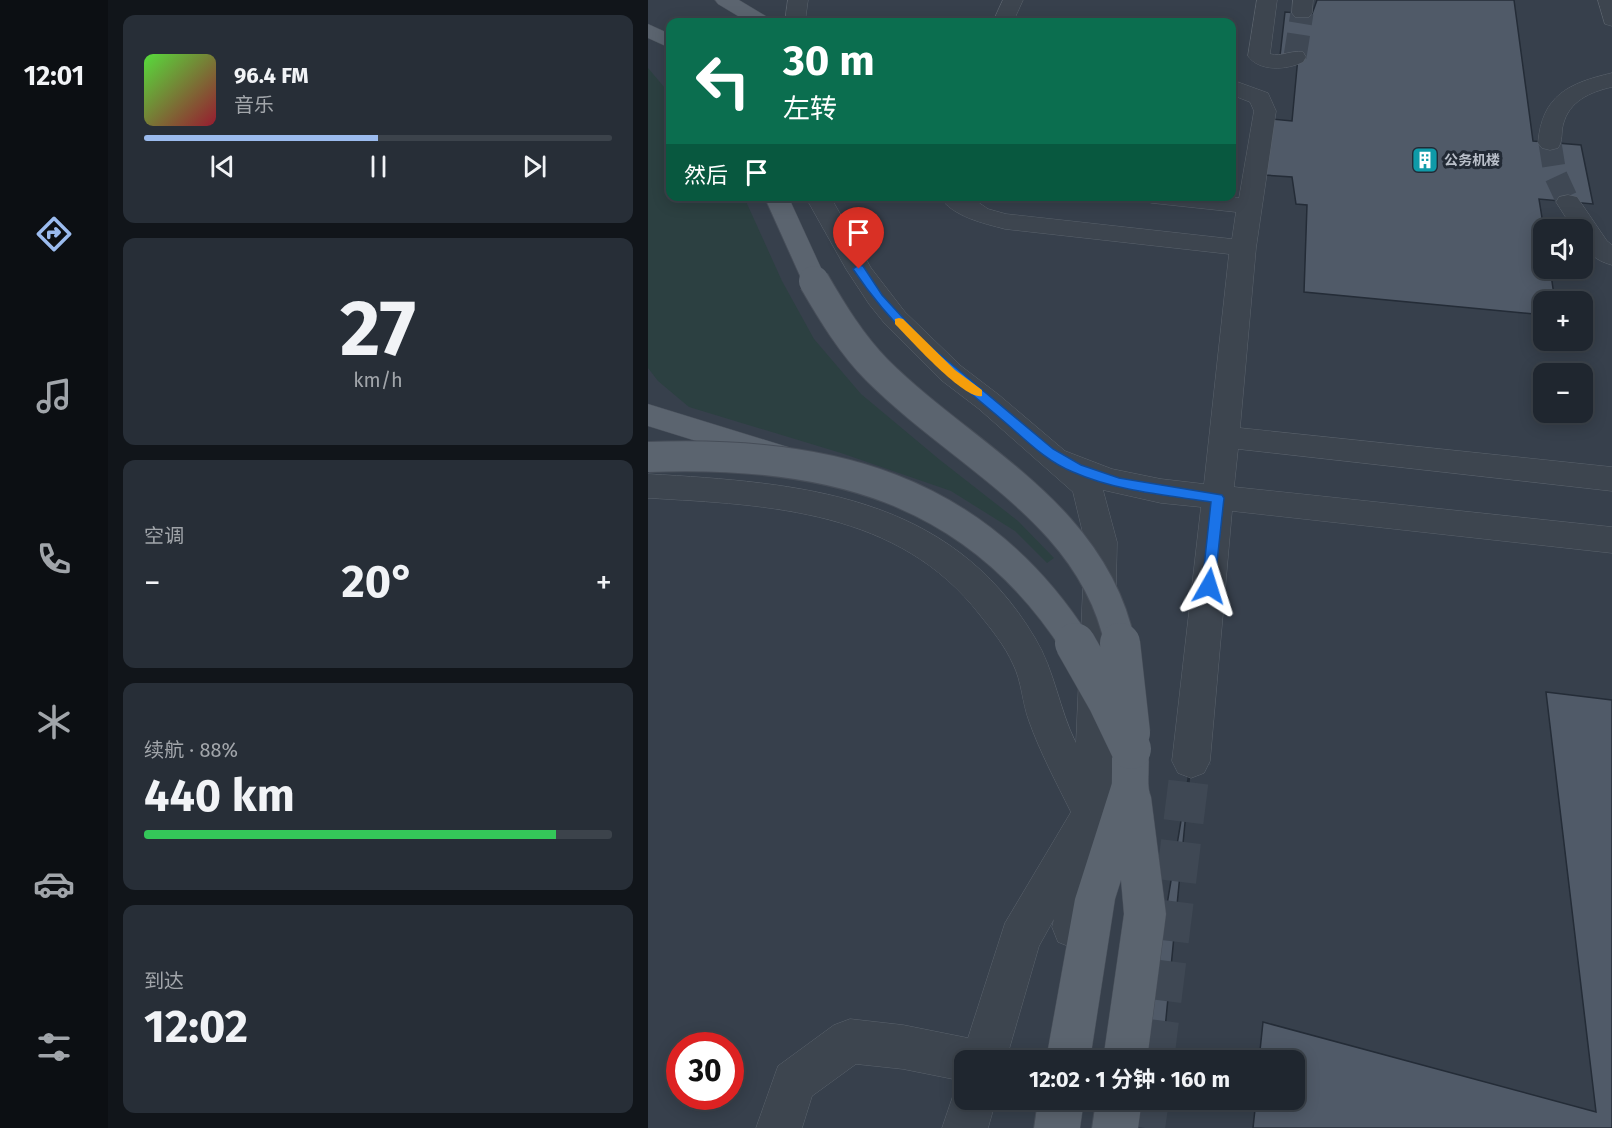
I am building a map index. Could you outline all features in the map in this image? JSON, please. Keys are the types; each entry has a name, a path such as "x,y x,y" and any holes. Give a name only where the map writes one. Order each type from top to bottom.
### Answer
{"main road":[{"path":"725,0 755,18"},
{"path":"648,30 666,40"},
{"path":"778,201 814,281 855,346 877,370 1036,505 1062,531 1088,565 1108,602 1119,636 1127,682 1131,766 1145,914 1126,1050"},
{"path":"648,415 898,492 940,511 978,535 1015,566 1044,599 1083,656 1110,703 1131,766 1095,899 1070,1050"},
{"path":"648,457 717,454 765,457 808,464"},
{"path":"1057,1128 1060,1110"},
{"path":"1115,1128 1118,1110"}],"street":[{"path":"796,18 798,0"},
{"path":"1005,18 1013,0"},
{"path":"1267,0 1259,56 1266,60 1283,62 1295,57"},
{"path":"1608,0 1612,20"},
{"path":"1550,143 1553,116 1563,101 1578,90 1612,80"},
{"path":"1191,761 1243,248 1265,111 1260,98 1236,89"},
{"path":"820,201 859,269 895,318 951,373 1049,452 1087,487 1101,542 1092,813 1053,1050"},
{"path":"959,201 979,214 1005,221 1243,248"},
{"path":"1200,201 1248,206"},
{"path":"1568,202 1598,246 1612,257"},
{"path":"1225,436 1612,479"},
{"path":"1049,452 1076,469 1118,483 1218,498 1612,540"},
{"path":"648,486 751,495 811,504 875,521 923,543 961,571 993,606 1020,643 1036,678 1047,722 1092,813"},
{"path":"987,1050 1020,938 1092,813"},
{"path":"779,1128 794,1082 850,1041 903,1047 954,1057"},
{"path":"965,1128 970,1110"},
{"path":"1040,1128 1043,1110"}],"shaded area":[{"path":"648,0 1612,0 1612,1128 648,1128"}],"green space":[{"path":"648,68 666,89 666,201 746,201 782,281 814,339 861,394 1018,521 1054,558 1047,563 1015,531 951,491 841,453 689,407 658,381 648,368"}],"building":[{"name":"公务机楼","path":"1317,0 1514,0 1533,141 1581,145 1593,204 1539,199 1542,219 1533,219 1533,279 1552,279 1553,291 1533,291 1533,314 1304,292 1307,205 1296,204 1292,177 1264,175 1272,119 1292,121 1298,57 1280,56 1285,12 1312,14"},
{"path":"1546,692 1612,700 1612,1128 1253,1128 1255,1110 1305,1110 1305,1050 1260,1050 1263,1022 1596,1112"},
{"path":"1191,761 1163,1050 1143,1050"},
{"path":"1132,1110 1157,1110 1155,1128 1129,1128"}],"tunnel":[{"path":"1295,57 1302,13"},
{"path":"1550,143 1555,174 1568,202"},
{"path":"1155,1050 1191,761"},
{"path":"1145,1128 1148,1110"}],"slow traffic":[{"path":"899,322 951,373 977,393"}],"place":[{"name":"公务机楼","path":"1425,160"}],"route":[{"path":"859,269 878,298 921,345 951,373 1049,452 1076,469 1118,483 1218,498 1209,586"}]}
